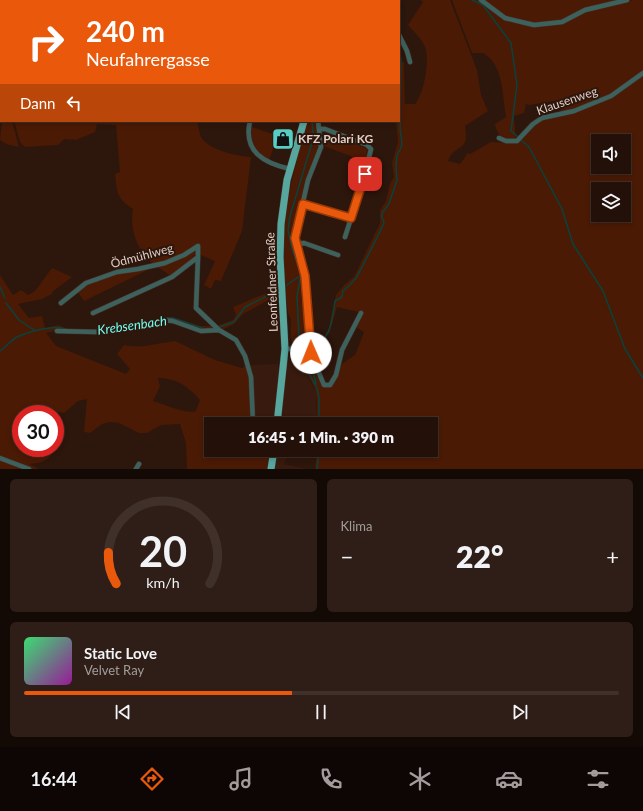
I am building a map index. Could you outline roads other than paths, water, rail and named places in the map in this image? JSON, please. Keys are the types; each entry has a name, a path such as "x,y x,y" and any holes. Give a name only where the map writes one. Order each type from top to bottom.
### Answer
{"main road":[{"name":"Leonfeldner Straße","path":"278,417 285,349 281,285 280,232 284,199 290,169 304,122"},
{"path":"271,469 273,457"}],"street":[{"path":"481,0 506,18 521,23 534,25 562,22 585,10 628,0"},
{"path":"400,37 407,51 410,62"},
{"name":"Klausenweg","path":"498,138 509,142 520,139 533,124 542,118 574,111 611,96 643,73"},
{"path":"250,122 249,137 252,148 258,155 270,163 290,169"},
{"name":"Leonfeldner Straße","path":"318,122 321,147 310,174 296,234 296,244 305,273 312,356 323,384 330,385 336,375 342,350 361,313"},
{"path":"319,129 324,129 367,145 371,149 364,178 345,237"},
{"path":"303,204 351,218"},
{"path":"296,244 304,243 338,255"},
{"name":"Ödmühlweg","path":"61,303 86,283 117,272 165,263 184,255 198,246 198,257 172,277 93,313"},
{"path":"198,257 196,308 217,328 236,340 246,356 251,377 253,417"},
{"path":"57,331 97,332 144,326 164,320 173,321 201,331 217,328"},
{"name":"Leonfeldner Straße","path":"285,349 296,347 304,343 310,336"},
{"path":"0,458 28,469"}],"waterway":[{"path":"472,0 483,5 511,43 517,85 511,131 518,137"},
{"path":"312,354 327,335 331,324 335,301 342,297 343,291 356,278 380,231 384,222 382,213 389,204 397,180 397,155 402,143 400,129 401,58"},
{"name":"Krebsenbach","path":"312,122 313,132 311,146 290,216 288,230 292,249 301,275 297,296 300,357 317,388 319,399 319,417"},
{"path":"521,140 529,147 562,209 573,244 603,291 625,349 643,378"},
{"name":"Krebsenbach","path":"284,287 301,275"},
{"path":"0,287 5,298"},
{"name":"Krebsenbach","path":"219,327 234,322 245,307 279,290"},
{"path":"6,303 19,320 34,330"},
{"name":"Krebsenbach","path":"165,318 173,318 205,329"},
{"name":"Krebsenbach","path":"95,330 108,326 126,326 148,322"},
{"name":"Krebsenbach","path":"0,351 15,338 28,333 55,327 65,329"},
{"path":"311,357 311,364 316,384"},
{"path":"317,469 318,457"}],"place":[{"name":"KFZ Polari KG","path":"283,139"}]}
